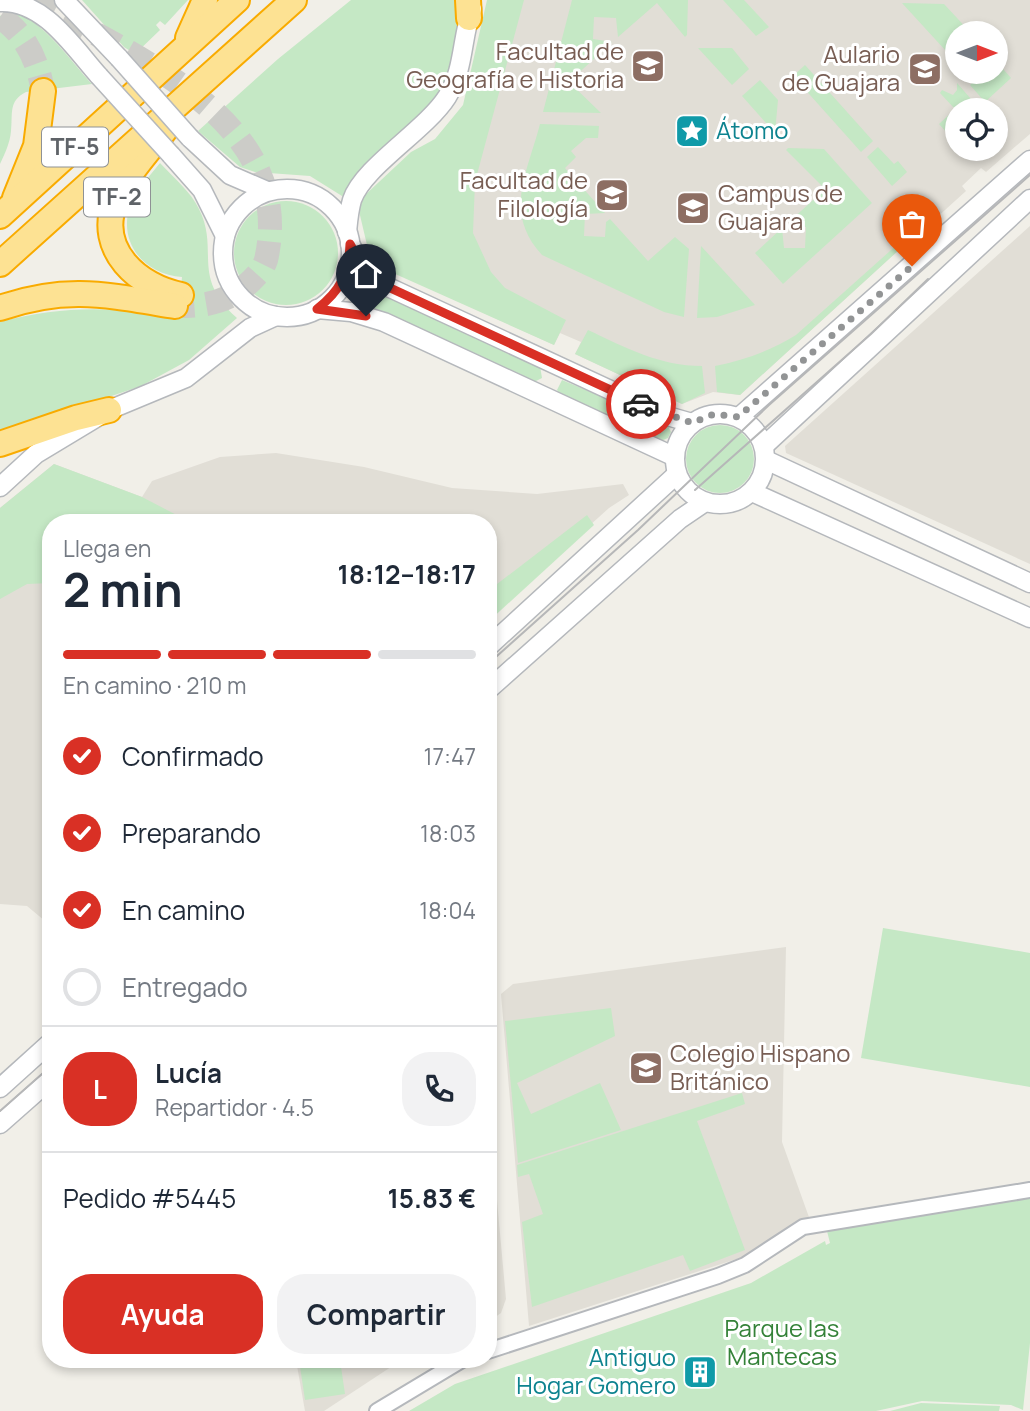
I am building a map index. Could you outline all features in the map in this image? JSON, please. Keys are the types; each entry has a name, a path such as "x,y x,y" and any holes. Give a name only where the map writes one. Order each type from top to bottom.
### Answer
{"highway":[{"path":"182,49 205,0"},
{"name":"TF-5","path":"7,210 237,0"},
{"name":"TF-5","path":"0,264 294,0"},
{"name":"TF-2","path":"0,308 36,296 92,293 180,300 154,287 128,269 114,246 111,221 115,202 128,178 197,86"},
{"path":"7,210 36,146 42,117 43,92"},
{"path":"0,444 76,418 109,411"}],"street":[{"path":"64,0 120,58 190,138 230,175 267,191"},
{"path":"0,2 24,4 41,14 202,190 225,236"},
{"path":"471,6 463,59 447,96 428,121 362,182 352,198 349,238 350,263 344,282 332,297 317,309 298,316 276,316 249,304 229,281 224,266 225,236 234,217 249,201 267,191 292,189 316,195 335,211 349,238 363,267 396,292 664,415 692,423"},
{"path":"738,417 1030,160"},
{"path":"765,453 1030,199"},
{"path":"317,309 351,312 384,322 676,466"},
{"path":"0,487 36,454 109,411 186,378 250,328 276,316"},
{"path":"714,414 738,417 749,423 765,453 762,478 752,492 730,504 705,502 690,494 676,466 680,438 692,423 714,414"},
{"path":"765,453 1030,583"},
{"path":"497,638 676,466"},
{"path":"752,492 1030,618"},
{"path":"497,682 680,519 705,502"},
{"path":"0,1088 42,1050"},
{"path":"0,1124 42,1087"},
{"path":"497,1348 718,1276 745,1265 803,1227 1030,1190"},
{"path":"377,1411 449,1368"}],"shaded area":[{"name":"Campus de Guajara","path":"495,0 1030,0 1030,134 1008,153 1008,98 945,98 945,161 999,161 986,172 981,168 962,186 966,191 924,229 920,225 909,234 912,238 740,395 713,392 682,404 575,354 581,342 560,333 554,345 433,290 463,111"},
{"path":"1030,226 1030,564 786,453 785,446"},
{"path":"276,453 364,467 452,488 537,494 623,484 629,495 609,508 497,609 497,514 42,514 42,918 27,906 0,904 0,508 54,464 142,497 152,481 220,457"},
{"name":"Colegio Hispano Británico","path":"786,947 782,1142 810,1220 749,1255 529,1326 501,994 513,984"},
{"path":"497,1200 506,1299 501,1313 497,1316"},
{"path":"297,1368 389,1368 324,1411 305,1411"}],"green space":[{"path":"82,0 188,0 165,25 160,21 156,25 160,30 135,54 124,47"},
{"path":"351,0 460,0 460,11 453,64 438,98 346,195 342,196 310,176 255,172 240,167 198,131 278,59"},
{"path":"487,0 524,0 475,182 473,233 491,272 505,288 566,320 554,345 393,273 376,261 367,245 359,211 364,196 411,152 435,139 463,105"},
{"path":"572,0 688,0 687,35 685,37 657,3 618,37 616,18 594,17 593,39 612,42 569,82 601,113 543,112"},
{"path":"723,0 744,0 769,27 756,36"},
{"path":"902,3 944,4 960,21 945,21 945,50"},
{"path":"7,12 19,14 42,29 92,84 26,92 16,99 10,140 0,164 0,16"},
{"path":"698,48 732,48 749,69 732,85"},
{"path":"805,65 873,141 861,152 793,76"},
{"path":"760,80 778,100 775,133 742,96"},
{"path":"958,84 970,98 945,98 940,93 942,90 953,95"},
{"path":"1004,84 989,98 981,98 970,85"},
{"path":"945,118 945,131 939,124"},
{"path":"540,124 599,126 598,138 586,138 571,151 576,157 565,168 605,213 585,214 584,236 605,237 606,222 610,219 648,261 675,237 689,249 684,317 664,312 542,255 530,239 523,223 522,192"},
{"path":"878,147 894,164 898,161 907,172 892,186 867,157"},
{"path":"824,149 872,203 783,284 755,253 782,228 784,248 805,248 806,227 791,226 789,222 825,189 786,150"},
{"path":"160,163 187,191 199,209 205,224 208,264 214,289 237,318 189,360 141,386 0,434 0,322 23,316 89,309 178,317 182,277 158,271 147,264 132,246 128,235 127,222 131,203"},
{"path":"286,201 306,205 323,216 334,233 338,253 334,273 323,290 306,301 286,305 266,301 249,290 238,273 234,253 238,233 249,216 266,205"},
{"path":"909,234 912,238 740,395 717,392 715,366 757,354 796,335"},
{"path":"701,246 755,305 717,317 697,318"},
{"path":"363,285 540,366 542,378 532,383 358,303 355,300"},
{"path":"588,330 657,359 702,366 705,393 682,404 575,354"},
{"path":"562,380 667,424 671,432 668,438 661,441 561,396 557,390"},
{"path":"720,425 733,428 744,435 751,446 754,459 751,472 744,483 733,490 720,493 707,490 696,483 689,472 686,459 689,446 696,435 707,428"},
{"path":"54,464 142,497 175,514 42,514 42,583 27,584 0,599 0,508"},
{"path":"587,515 594,525 497,614 497,584"},
{"path":"883,928 1030,953 1030,1087 861,1058"},
{"path":"611,1008 615,1036 517,1083 531,1114 600,1083 621,1130 518,1163 505,1021"},
{"path":"742,1093 745,1104 697,1121 745,1250 690,1271 683,1255 532,1307 522,1222 543,1214 529,1174 518,1177 517,1165"},
{"path":"1030,1190 1030,1343 1023,1410 1011,1405 922,1401 876,1411 409,1411 455,1384 751,1283 825,1241 826,1245 830,1243 825,1223"},
{"path":"300,1368 341,1368 345,1394 305,1400"},
{"name":"Parque las Mantecas","path":"921,1403 1000,1406 999,1411 890,1411"}],"tunnel":[{"path":"33,0 115,44 198,98 232,131 257,168 269,211 266,260 263,266 256,276 235,294 208,304 178,306"},
{"path":"0,17 24,40 38,70 43,91"}],"tram line":[{"path":"497,656 638,530 769,405 1030,175"},
{"path":"695,490 871,334 928,279"},
{"path":"0,1111 42,1074"}],"way so far":[{"path":"641,404 664,415 692,423 714,414 738,417 912,266"}],"place":[{"name":"Facultad de Geografía e Historia","path":"648,66"},
{"name":"Aulario de Guajara","path":"925,69"},
{"name":"Átomo","path":"692,131"},
{"name":"Facultad de Filología","path":"612,195"},
{"name":"Campus de Guajara","path":"693,208"},
{"name":"Colegio Hispano Británico","path":"646,1068"},
{"name":"Antiguo Hogar Gomero","path":"700,1372"}],"route":[{"path":"366,316 317,309 332,297 344,282 350,263 350,244 363,267 386,286 441,314 641,404"}]}
